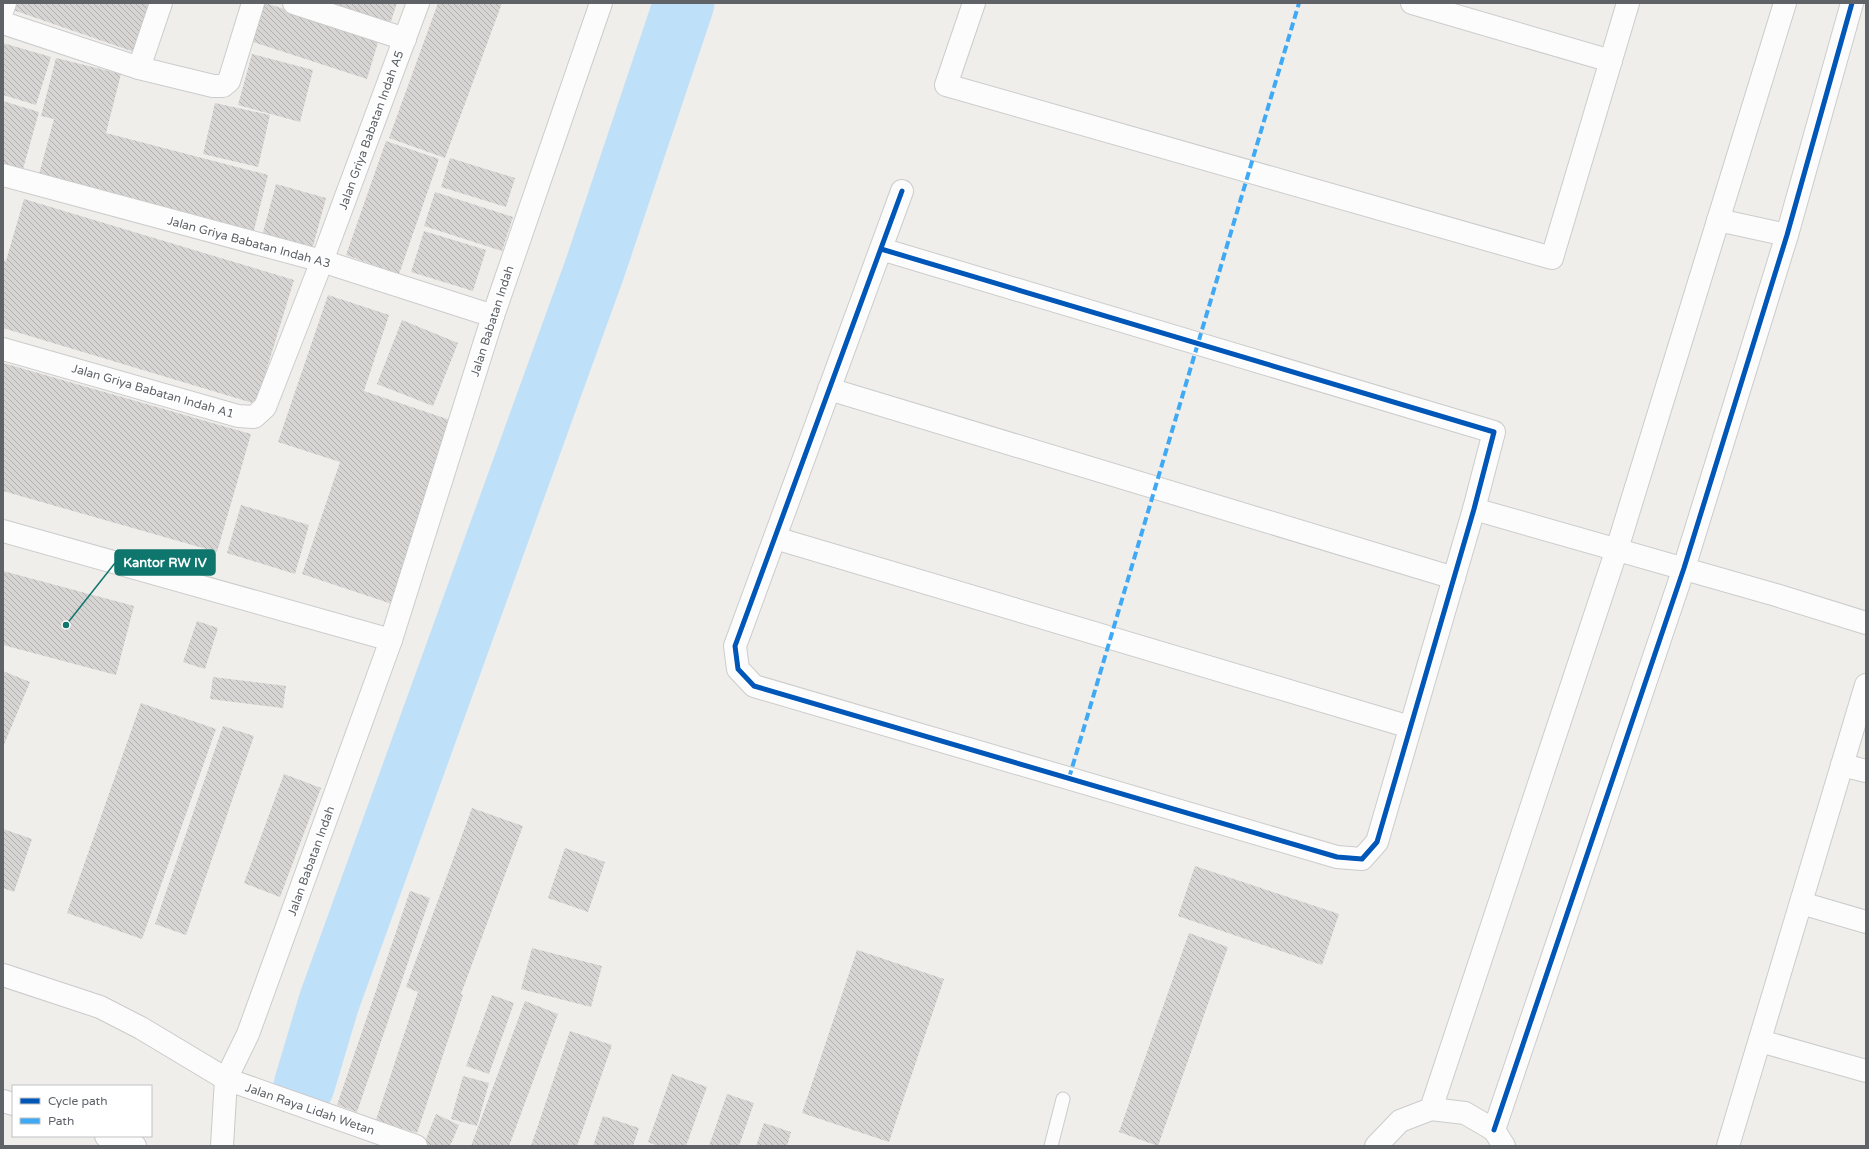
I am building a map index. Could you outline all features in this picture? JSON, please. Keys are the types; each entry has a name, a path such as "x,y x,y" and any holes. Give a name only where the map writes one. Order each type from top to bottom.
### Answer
{"street":[{"path":"3,9 5,3"},
{"path":"139,68 161,3"},
{"path":"3,24 139,68 213,86 223,86 229,81 253,3"},
{"name":"Jalan Griya Babatan Indah A5","path":"294,3 405,40 322,262"},
{"path":"405,40 418,3"},
{"name":"Jalan Babatan Indah","path":"226,1079 248,1034 391,640 493,316 601,3"},
{"path":"974,3 946,85 1552,258 1628,3"},
{"path":"1412,3 1611,61"},
{"path":"1431,1109 1617,549 1785,3"},
{"path":"1376,1146 1400,1121 1431,1109 1465,1113 1499,1138 1684,568 1787,235 1852,3"},
{"name":"Jalan Griya Babatan Indah A3","path":"3,175 322,262 493,316"},
{"path":"881,249 1494,432 1474,509 1377,842 1362,859 1337,857 754,686 738,669 735,646 902,191"},
{"path":"1718,220 1787,235"},
{"name":"Jalan Griya Babatan Indah A1","path":"3,349 238,416 254,416 265,407 322,262"},
{"path":"829,389 1454,578"},
{"path":"1474,509 1684,568 1866,623"},
{"path":"3,531 391,640"},
{"path":"775,538 1410,728"},
{"path":"1728,1146 1866,685"},
{"path":"1842,765 1866,771"},
{"path":"1801,903 1866,922"},
{"name":"Jalan Raya Lidah Wetan","path":"3,975 100,1007 141,1028 226,1079 416,1146"},
{"path":"1760,1041 1866,1071"},
{"path":"222,1146 226,1079"},
{"path":"109,1137 135,1146"}],"lane":[{"path":"1051,1146 1063,1099"}],"building":[{"path":"15,3 154,3 137,53 13,10"},
{"path":"259,3 265,3 379,39 367,79 247,40"},
{"path":"331,3 397,3 390,24"},
{"path":"438,3 502,3 445,158 389,138"},
{"path":"3,43 51,57 36,105 3,95"},
{"path":"252,54 313,70 300,122 238,105"},
{"path":"56,58 121,74 106,133 268,175 253,234 38,178 54,119 41,116"},
{"path":"3,101 39,112 21,176 3,171"},
{"path":"215,103 270,115 258,167 203,154"},
{"path":"386,141 439,159 399,274 346,255"},
{"path":"450,158 515,178 506,207 441,187"},
{"path":"276,184 326,198 312,250 262,236"},
{"path":"435,192 513,217 502,251 424,226"},
{"path":"24,199 294,280 256,404 3,328 3,260 6,261"},
{"path":"424,231 486,250 473,291 411,272"},
{"path":"328,295 389,315 364,391 453,421 392,604 302,574 340,462 278,442"},
{"path":"402,320 458,343 433,406 377,384"},
{"path":"3,363 251,434 217,552 3,491"},
{"path":"241,505 309,525 295,574 227,553"},
{"path":"3,571 134,606 116,675 3,645"},
{"path":"197,621 218,628 205,669 183,662"},
{"path":"3,671 30,682 3,747"},
{"path":"213,677 286,686 283,708 210,699"},
{"path":"141,703 216,729 142,939 67,913"},
{"path":"223,726 254,736 186,935 155,924"},
{"path":"284,774 321,788 280,897 244,883"},
{"path":"472,808 523,826 461,994 463,995 417,1133 376,1120 418,992 406,987"},
{"path":"3,829 32,839 14,892 3,888"},
{"path":"565,848 605,862 588,912 548,898"},
{"path":"1195,866 1339,914 1322,965 1178,916"},
{"path":"410,891 430,898 357,1112 337,1105"},
{"path":"1189,933 1228,947 1158,1146 1119,1132"},
{"path":"532,948 602,966 591,1007 521,989"},
{"path":"857,950 944,979 889,1142 802,1113"},
{"path":"492,995 514,1003 489,1074 466,1066"},
{"path":"525,1001 558,1014 509,1146 471,1146"},
{"path":"570,1031 612,1045 577,1146 531,1146"},
{"path":"672,1074 707,1087 686,1146 658,1146 648,1142"},
{"path":"463,1076 489,1083 477,1126 451,1119"},
{"path":"727,1094 754,1103 739,1146 709,1146"},
{"path":"436,1114 459,1125 450,1146 429,1146 424,1144"},
{"path":"603,1116 639,1128 633,1146 593,1146"},
{"path":"764,1123 791,1132 787,1146 756,1146"}],"waterway":[{"path":"304,1086 329,1002 595,268 684,3"}],"marked path":[{"path":"1069,778 1299,3"}],"cycle path":[{"path":"1494,1130 1684,568 1787,235 1852,3"},
{"path":"881,249 1494,432 1474,509 1377,842 1362,859 1337,857 754,686 738,669 735,646 902,191"}],"place":[{"name":"Kantor RW IV","path":"66,625"}]}
